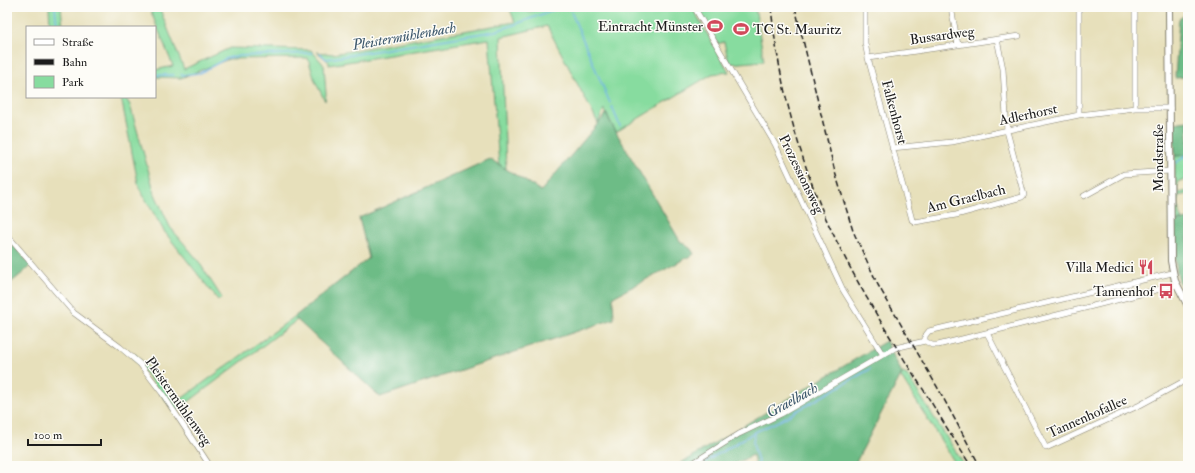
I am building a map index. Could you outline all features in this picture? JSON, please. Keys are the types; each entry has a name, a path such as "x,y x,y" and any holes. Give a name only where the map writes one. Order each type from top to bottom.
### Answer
{"street":[{"name":"Prozessionsweg","path":"694,7 783,158 844,290 883,354"},
{"name":"Falkenhorst","path":"865,7 865,43 868,58 911,216 914,221"},
{"path":"951,7 958,45"},
{"path":"1078,7 1079,115"},
{"path":"1134,7 1136,108"},
{"name":"Mondstraße","path":"1169,7 1171,261 1172,273 1176,285 1188,306"},
{"name":"Bussardweg","path":"868,58 1019,36"},
{"path":"997,40 1003,69 1007,131"},
{"name":"Adlerhorst","path":"892,148 952,142 1079,115 1136,108 1170,108"},
{"name":"Am Graelbach","path":"914,221 918,222 956,214 1024,195 1007,131"},
{"path":"1084,196 1124,174 1170,172"},
{"name":"Pleistermühlenweg","path":"7,234 74,313 120,347 140,364 175,412 210,466"},
{"path":"925,341 925,336 929,331 1172,273"},
{"path":"688,466 739,434 781,414 895,348 925,341 932,345 938,345 1176,285"},
{"name":"Tannenhofallee","path":"987,333 1046,448 1140,405 1188,380"}],"green space":[{"path":"49,7 61,7 63,26 50,26"},
{"path":"149,7 159,7 184,69 230,48 311,50 324,65 325,101 315,81 308,58 229,59 181,78 156,77 156,70 173,66"},
{"path":"509,7 521,7 529,12 543,7 692,7 729,72 712,74 616,132 604,109 598,123 547,26 501,37 506,169 499,164 489,39 329,65 329,62 317,52 333,54 515,22"},
{"name":"TC St. Mauritz","path":"695,7 755,7 764,61 729,64 724,42 718,44"},
{"path":"1188,13 1188,77 1175,78 1179,19"},
{"path":"121,98 126,98 130,105 155,194 170,227 197,259 222,298 218,300 164,231 139,188"},
{"path":"606,114 680,241 691,249 694,254 613,297 614,319 380,397 294,317 369,258 359,218 490,159 541,191"},
{"path":"1188,121 1188,155 1175,156 1174,123"},
{"path":"1188,155 1188,173 1185,174 1187,179 1179,181 1177,188 1178,193 1188,191 1188,194 1178,196 1179,214 1182,220 1174,222 1175,156"},
{"path":"1188,219 1188,301 1183,292 1177,273 1174,222"},
{"path":"8,246 15,247 31,265 8,285"},
{"path":"294,317 297,320 175,412 133,357 135,354 177,402"},
{"path":"886,341 902,373 854,466 755,466 753,455 730,466 676,466"},
{"path":"902,373 907,375 965,466 957,466 901,377"}],"waterway":[{"name":"Pleistermühlenbach","path":"55,7 57,26"},
{"name":"Pleistermühlenbach","path":"320,53 326,59 495,31 561,7"},
{"name":"Pleistermühlenbach","path":"569,7 610,103"},
{"name":"Pleistermühlenbach","path":"181,75 200,73 227,58 239,56 312,53"},
{"name":"Pleistermühlenbach","path":"156,75 174,75"},
{"name":"Pleistermühlenbach","path":"612,107 620,126"},
{"name":"Graelbach","path":"1176,163 1188,154"},
{"name":"Graelbach","path":"698,466 755,432 781,420 870,369"},
{"name":"Graelbach","path":"755,432 753,441 759,466"}],"railway":[{"path":"771,7 783,85 797,137 813,187 833,235 894,344 971,466"},
{"path":"795,7 835,172 853,231 878,285 939,390 980,466"}],"place":[{"name":"Eintracht Münster","path":"715,26"},
{"name":"TC St. Mauritz","path":"741,29"},
{"name":"Villa Medici","path":"1146,267"},
{"name":"Tannenhof","path":"1166,291"}]}
